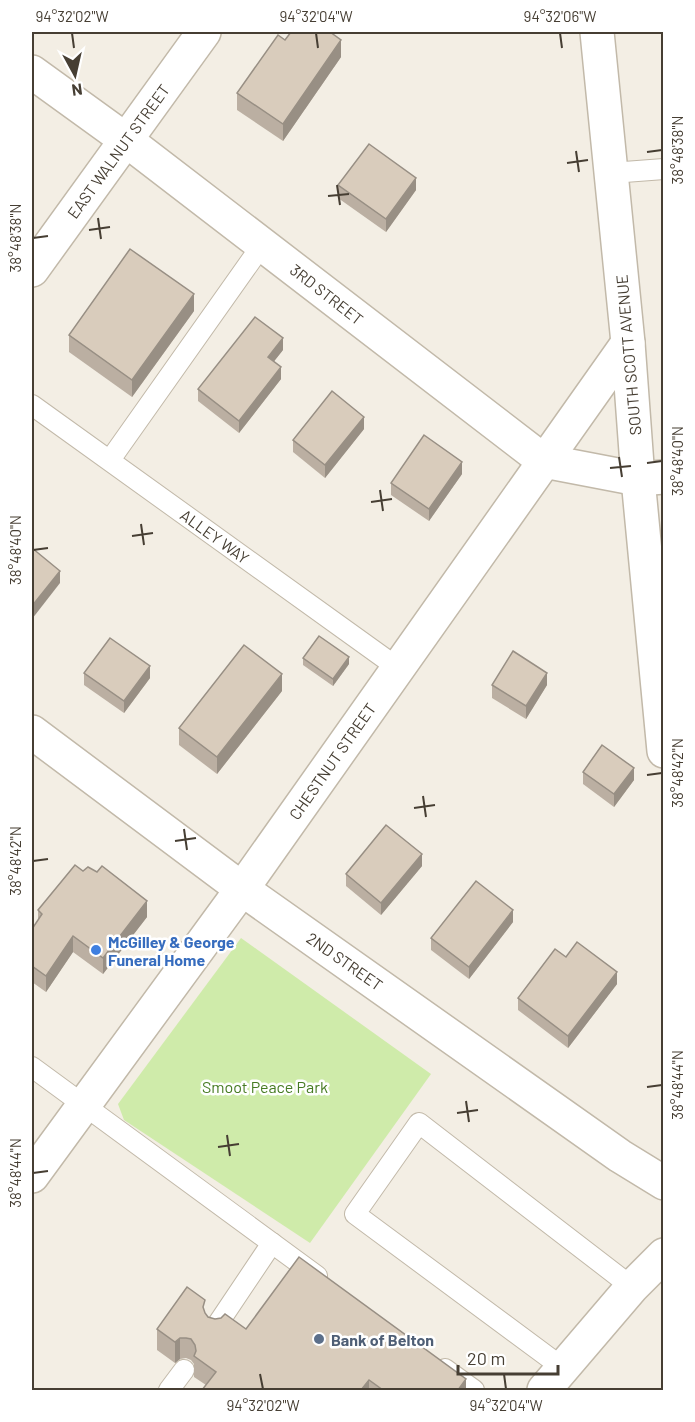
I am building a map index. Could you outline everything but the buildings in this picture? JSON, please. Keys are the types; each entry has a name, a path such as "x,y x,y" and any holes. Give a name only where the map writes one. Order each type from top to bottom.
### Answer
{"street":[{"name":"EAST WALNUT STREET","path":"32,270 204,32"},
{"name":"SOUTH SCOTT AVENUE","path":"597,32 628,343 651,478 663,751"},
{"name":"3RD STREET","path":"32,72 126,140 544,461 651,478"},
{"name":"CHESTNUT STREET","path":"32,1176 242,889 628,343"},
{"name":"2ND STREET","path":"32,732 242,889 663,1184"},
{"path":"553,1379 632,1287 663,1255"}],"lane":[{"path":"611,173 663,169"},
{"path":"110,460 262,245"},
{"name":"ALLEY WAY","path":"32,405 398,668"},
{"path":"32,1067 330,1286"},
{"path":"553,1379 355,1214 419,1123 632,1287"},
{"path":"215,1328 272,1244"},
{"path":"426,1356 474,1390"},
{"path":"169,1390 184,1370"}],"green space":[{"name":"Smoot Peace Park","path":"241,938 431,1074 310,1243 124,1120 118,1104"}],"place":[{"name":"McGilley & George Funeral Home","path":"96,950"},
{"name":"Bank of Belton","path":"319,1339"}]}
